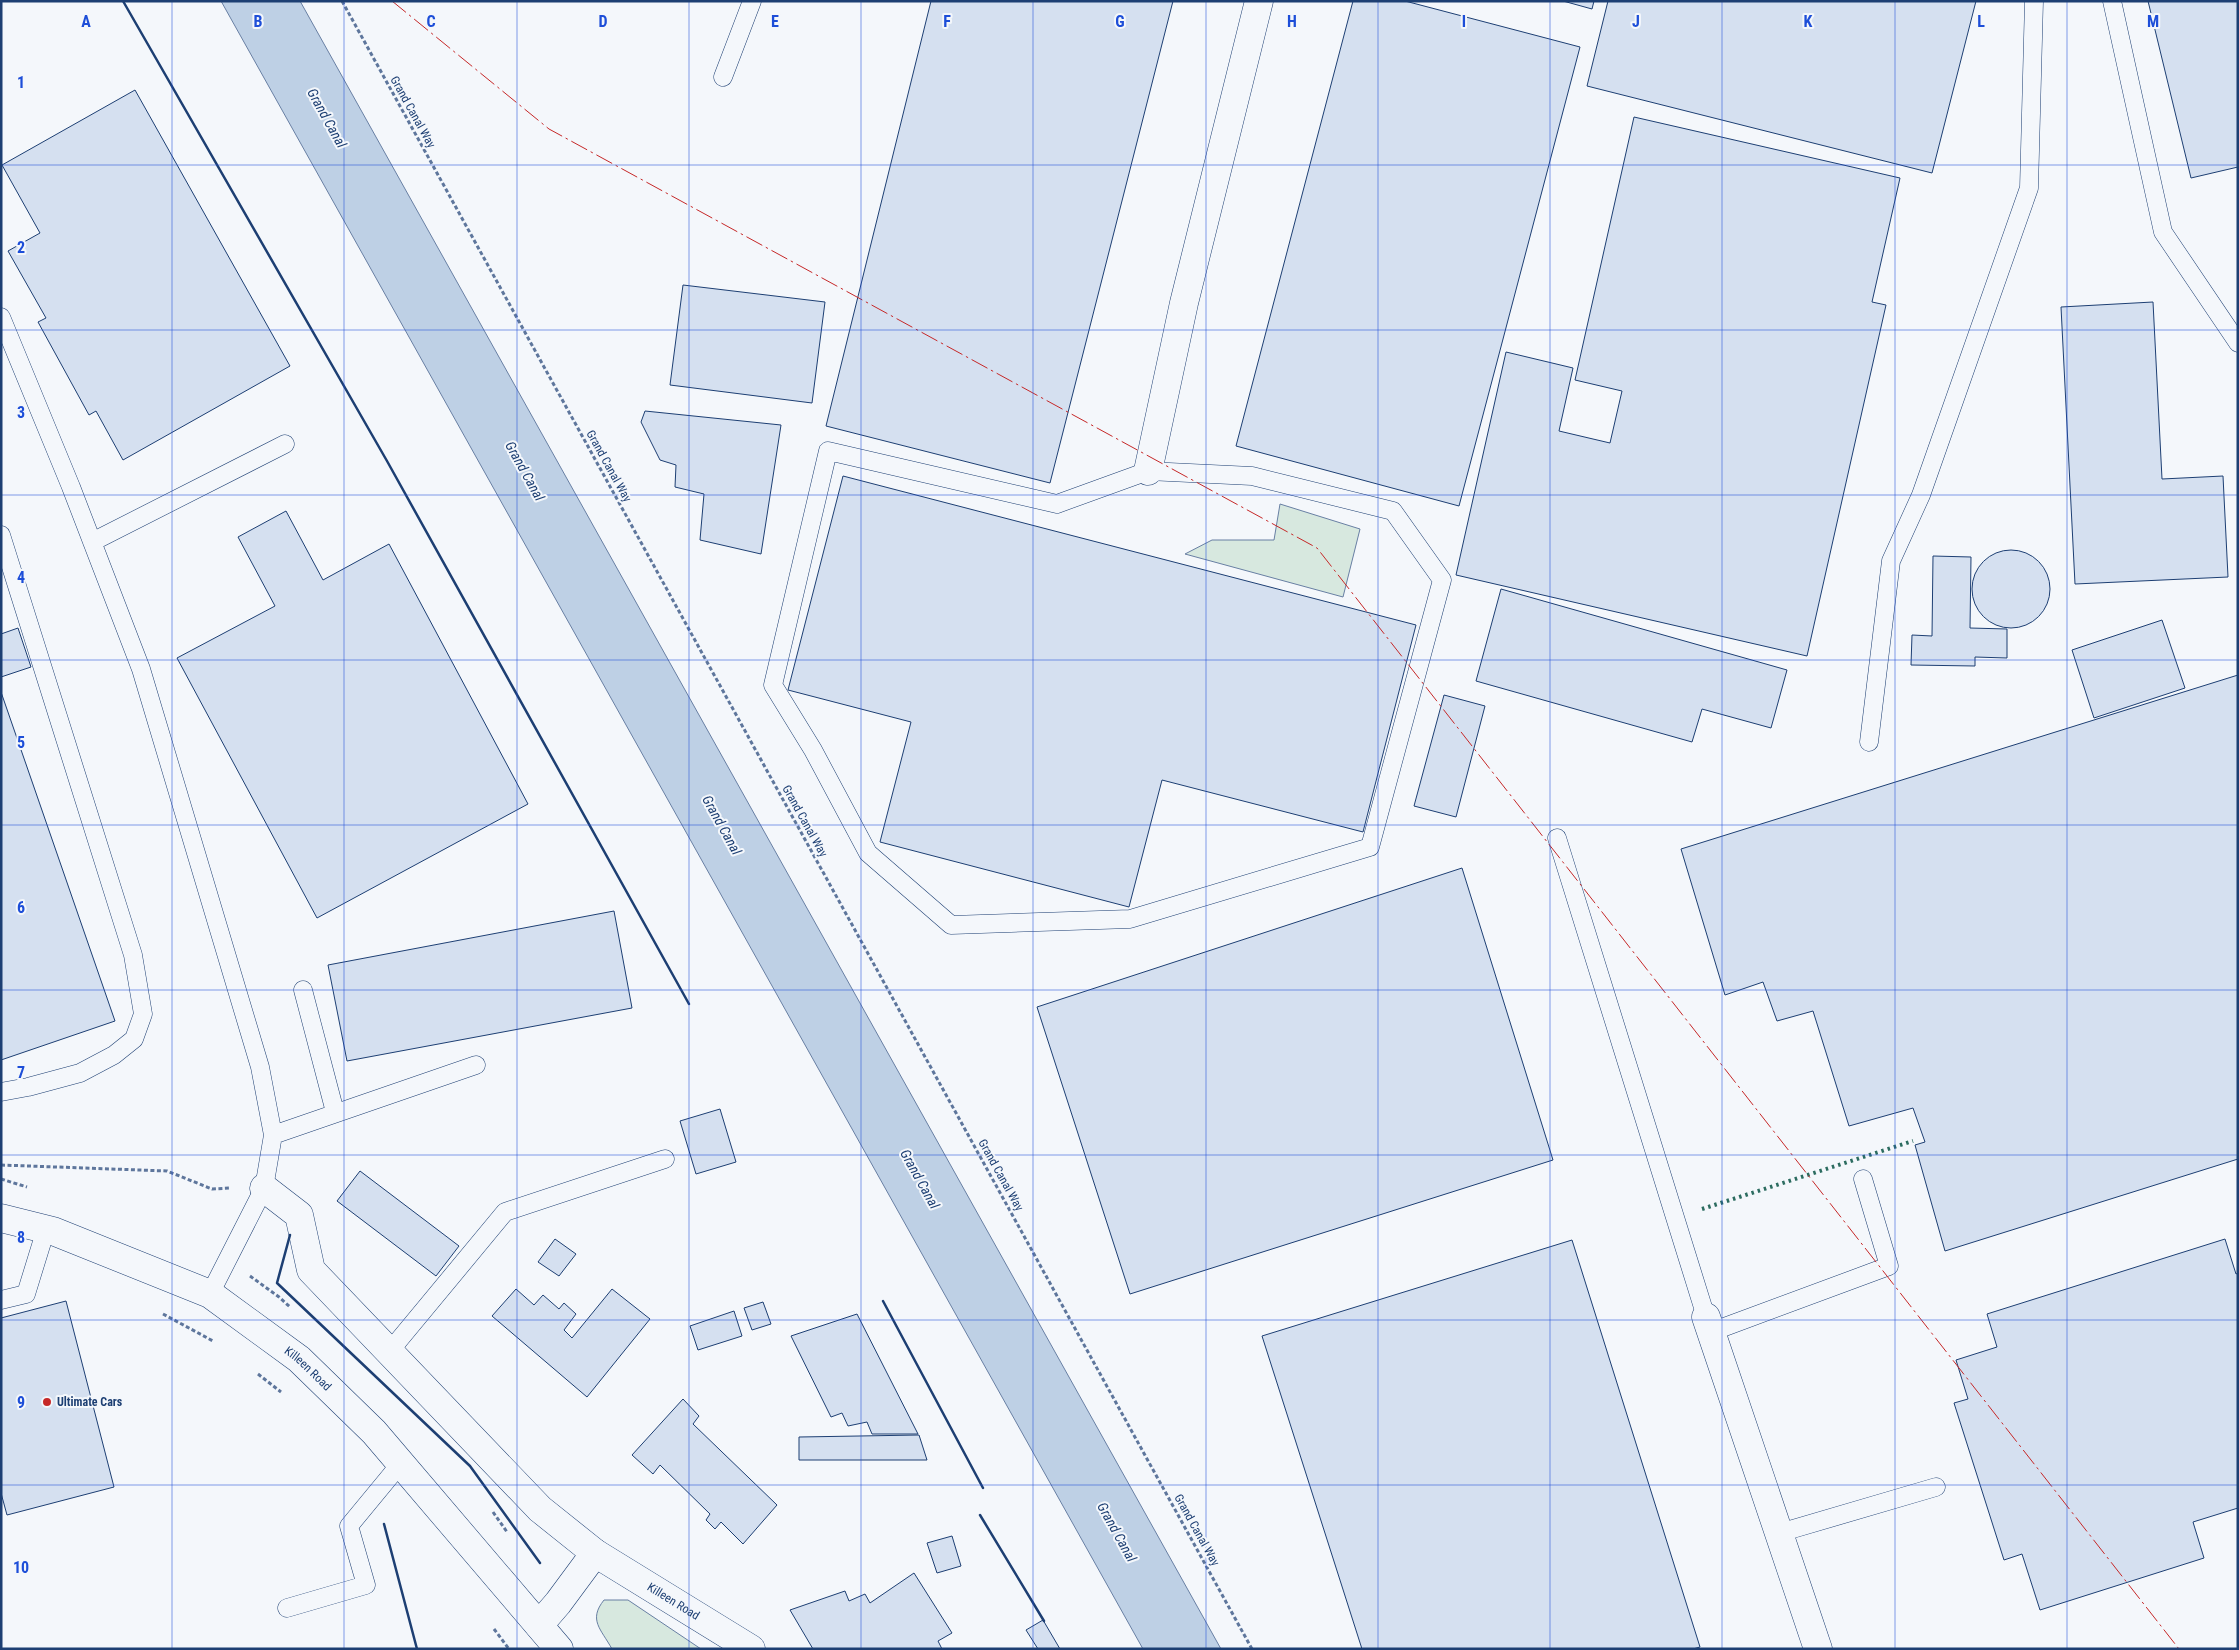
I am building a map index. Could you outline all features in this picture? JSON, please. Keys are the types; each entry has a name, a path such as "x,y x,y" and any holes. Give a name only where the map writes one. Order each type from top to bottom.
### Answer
{"street":[{"path":"1148,470 1184,303 1259,1"},
{"name":"Killeen Road","path":"264,1188 300,1215 311,1270 540,1509 595,1553 751,1649"},
{"name":"Killeen Road","path":"1,1218 46,1229 210,1294 299,1359 374,1432 559,1649"},
{"path":"1708,1325 1818,1649"},
{"path":"539,1625 595,1553"}],"lane":[{"path":"723,77 752,1"},
{"path":"1869,742 1891,561 1921,496 2029,188 2034,1"},
{"path":"2112,1 2163,232 2238,343"},
{"path":"1,317 141,669 260,1067 273,1135 264,1188 210,1294"},
{"path":"92,542 285,444"},
{"path":"828,451 1057,504 1148,470 1252,476 1393,511 1442,580 1370,847 1130,919 951,925 868,853 813,750 773,685 828,451"},
{"path":"1,535 134,954 143,1014 134,1039 114,1055 80,1073 1,1092"},
{"path":"1557,838 1708,1325 1889,1266 1863,1179"},
{"path":"302,990 335,1112"},
{"path":"273,1135 335,1112 476,1065"},
{"path":"389,1352 506,1212 665,1159"},
{"path":"1,1300 26,1294 46,1229"},
{"path":"287,1608 366,1585 349,1526 401,1463"},
{"path":"1779,1533 1936,1487"}],"path":[{"name":"Grand Canal Way","path":"342,1 1252,1649"},
{"path":"1,1165 167,1172 212,1189 264,1188"},
{"path":"158,1312 217,1343"},
{"path":"255,1372 284,1395"},
{"path":"491,1625 509,1649"}],"shaded area":[{"path":"1280,504 1360,529 1343,597 1185,554 1212,540 1274,540"},
{"path":"604,1600 628,1600 701,1649 612,1649 600,1630 597,1619 599,1607"}],"water":[{"name":"Grand Canal","path":"221,1 300,1 1221,1649 1143,1649"}],"building":[{"path":"931,1 1173,1 1050,483 826,426"},
{"path":"1353,1 1405,1 1580,47 1459,506 1236,446"},
{"path":"1563,1 1594,1 1592,9"},
{"path":"1608,1 1976,1 1932,173 1587,86"},
{"path":"2148,1 2238,1 2238,167 2191,178"},
{"path":"135,90 290,366 123,460 96,411 89,415 38,322 46,318 8,251 40,233 2,165"},
{"path":"1634,117 1900,178 1872,302 1886,305 1807,656 1456,575 1506,352 1573,368 1559,431 1610,443 1622,391 1575,380"},
{"path":"683,285 825,302 812,403 670,385"},
{"path":"2153,302 2162,479 2223,476 2228,577 2075,584 2061,307"},
{"path":"645,411 781,425 761,554 700,540 704,494 675,487 676,465 660,460 641,422"},
{"path":"843,476 1416,625 1363,832 1162,780 1129,907 880,842 911,722 788,690"},
{"path":"286,511 323,580 389,544 528,804 317,918 177,658 275,606 238,537"},
{"path":"2011,550 2026,553 2043,567 2047,574 2050,589 2047,604 2033,621 2026,625 2011,628 1996,625 1979,611 1975,604 1972,589 1975,574 1989,557 1996,553"},
{"path":"1933,556 1971,557 1970,628 2007,629 2007,658 1975,657 1975,666 1911,665 1912,635 1932,636"},
{"path":"1501,589 1787,670 1771,728 1702,709 1692,742 1476,681"},
{"path":"2162,620 2185,688 2094,718 2072,650"},
{"path":"18,628 31,667 1,677 1,634"},
{"path":"2238,675 2238,1159 1945,1251 1915,1145 1925,1142 1913,1108 1849,1126 1813,1011 1777,1021 1763,982 1725,995 1681,849"},
{"path":"1,692 115,1021 1,1060"},
{"path":"1444,695 1485,706 1456,817 1414,806"},
{"path":"1462,868 1553,1160 1130,1294 1037,1007"},
{"path":"614,911 632,1008 347,1061 328,965"},
{"path":"720,1109 736,1162 696,1174 680,1121"},
{"path":"360,1171 459,1246 436,1276 337,1201"},
{"path":"555,1239 576,1254 559,1276 538,1262"},
{"path":"2225,1239 2236,1274 2238,1273 2238,1508 2193,1522 2204,1558 2040,1610 2022,1554 2004,1560 1954,1403 1968,1399 1956,1360 1997,1347 1987,1314"},
{"path":"1572,1240 1700,1647 1693,1649 1362,1649 1262,1336"},
{"path":"516,1289 534,1305 543,1295 559,1309 564,1303 576,1314 564,1330 572,1338 612,1289 650,1319 587,1397 492,1316"},
{"name":"Ultimate Cars","path":"66,1301 114,1487 7,1515 1,1493 1,1318"},
{"path":"763,1302 771,1324 752,1330 744,1308"},
{"path":"734,1311 742,1336 698,1350 690,1326"},
{"path":"857,1314 918,1434 872,1434 867,1422 848,1426 842,1413 831,1417 791,1336"},
{"path":"683,1399 699,1416 693,1424 777,1505 743,1544 721,1522 715,1529 706,1520 710,1514 660,1465 653,1474 632,1455"},
{"path":"919,1435 927,1460 799,1460 799,1437"},
{"path":"952,1536 961,1566 937,1573 927,1543"},
{"path":"914,1573 952,1633 938,1641 942,1649 813,1649 790,1610 845,1591 849,1601 865,1594 870,1603"},
{"path":"1043,1620 1060,1649 1038,1649 1026,1630"}],"hedge":[{"path":"1702,1209 1913,1141"}],"wall":[{"path":"123,1 387,461 689,1004"},
{"path":"290,1235 277,1283 470,1466 540,1563"},
{"path":"883,1301 983,1488"},
{"path":"980,1515 1044,1621"},
{"path":"384,1524 417,1649"}],"power":[{"path":"392,1 549,129 1317,548 2179,1649"}],"place":[{"name":"Ultimate Cars","path":"47,1402"}]}
